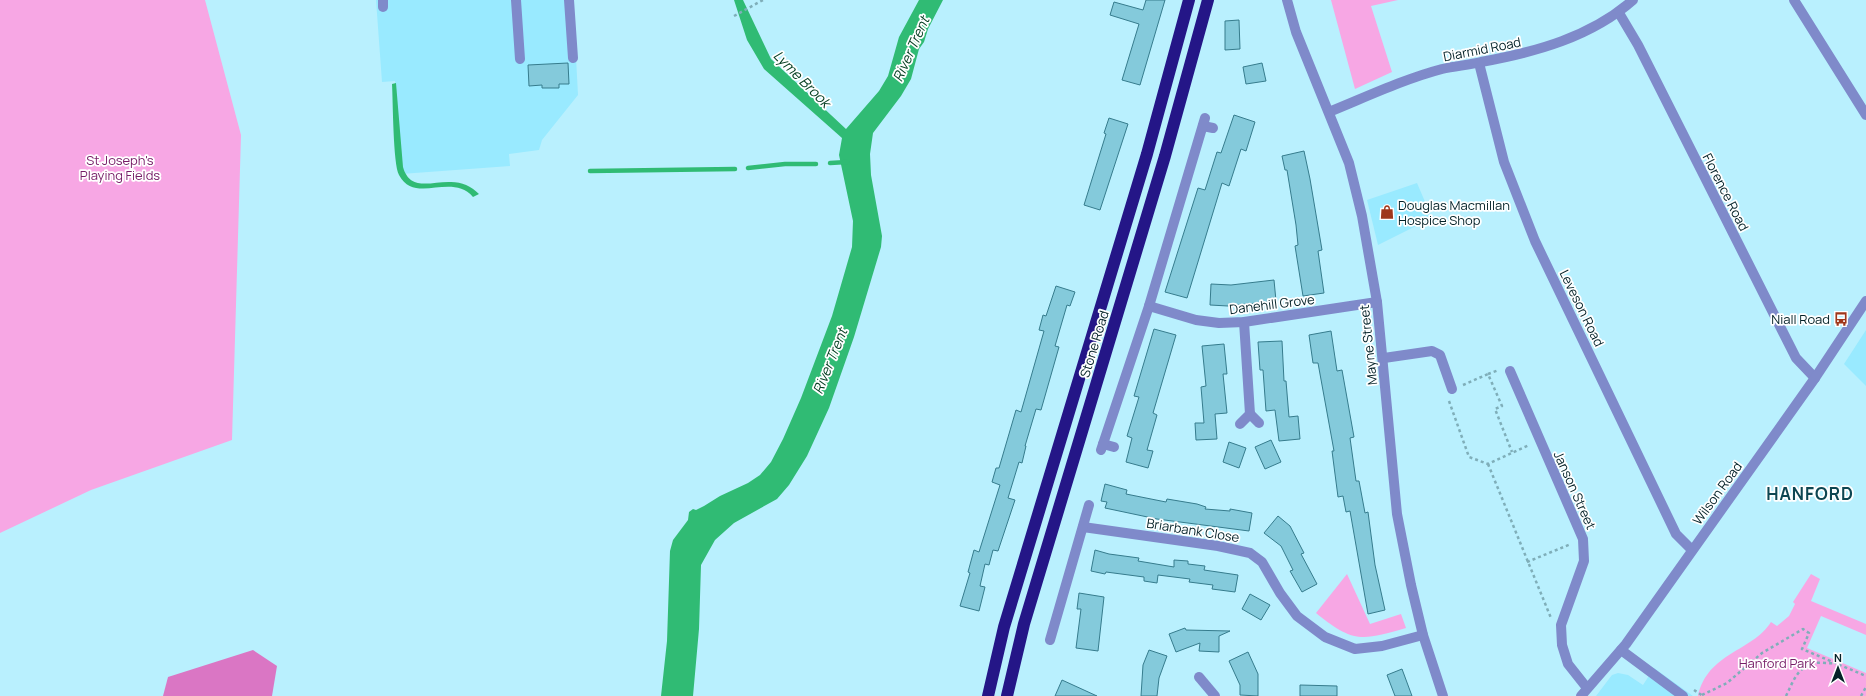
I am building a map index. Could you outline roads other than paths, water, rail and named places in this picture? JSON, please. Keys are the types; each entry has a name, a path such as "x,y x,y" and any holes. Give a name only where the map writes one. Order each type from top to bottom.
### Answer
{"highway":[{"name":"Stone Road","path":"988,696 1004,627 1147,154 1189,0"},
{"name":"Stone Road","path":"1007,696 1024,624 1165,156 1208,0"}],"street":[{"path":"516,0 520,59"},
{"path":"569,0 573,58"},
{"name":"Mayne Street","path":"1287,0 1296,32 1349,164 1362,216 1377,302 1384,358 1397,514 1411,585 1423,635 1443,696"},
{"name":"Diarmid Road","path":"1329,112 1401,83 1443,69 1530,53 1569,39 1619,13 1634,0"},
{"path":"1794,0 1866,115"},
{"name":"Florence Road","path":"1619,13 1638,45 1796,358 1816,378"},
{"name":"Leveson Road","path":"1479,63 1504,162 1535,241 1676,534 1692,550"},
{"path":"1114,447 1102,447 1148,306 1204,122 1213,128"},
{"name":"Wilson Road","path":"1584,692 1621,650 1816,378 1866,301"},
{"name":"Danehill Grove","path":"1148,306 1196,320 1219,323 1244,322 1377,302"},
{"path":"1244,322 1250,414 1259,423"},
{"path":"1384,358 1432,351 1440,355 1452,389"},
{"name":"Janson Street","path":"1510,371 1539,441 1583,539 1584,560 1561,625 1562,645 1568,664 1584,692"},
{"path":"1240,424 1250,414"},
{"path":"1050,640 1090,505"},
{"name":"Briarbank Close","path":"1083,527 1218,546 1250,553 1262,562 1280,593 1297,616 1325,637 1355,649 1382,646 1423,635"},
{"path":"1621,650 1683,696"},
{"path":"1199,677 1215,696"}],"water":[{"name":"River Trent","path":"734,0 743,0 771,59 846,129 879,91 888,76 899,37 919,0 943,0 928,29 924,42 919,49 911,79 901,96 873,133 870,154 871,175 882,236 881,247 854,337 829,408 807,456 789,485 777,499 734,523 715,540 701,565 699,629 693,696 661,696 667,641 670,551 673,540 688,520 689,512 693,509 696,510 720,496 748,483 760,475 771,462 801,398 832,316 852,247 853,221 839,155 842,138 764,69 747,40"},
{"path":"396,83 403,167 406,175 411,180 422,184 455,182 463,184 479,194 473,197 464,190 454,187 424,189 414,188 406,184 399,175 394,146 393,117 392,84"}],"waterway":[{"path":"830,163 847,162"},
{"path":"748,168 785,164 816,164"},
{"path":"590,171 735,169"}],"place":[{"name":"Douglas Macmillan Hospice Shop","path":"1387,212"},
{"name":"Niall Road","path":"1841,319"}],"district":[{"name":"HANFORD","path":"1810,494"}],"water label":[{"name":"Lyme Brook","path":"802,79"}],"park label":[{"name":"St Joseph's Playing Fields","path":"120,168"},
{"name":"Hanford Park","path":"1777,663"}]}
